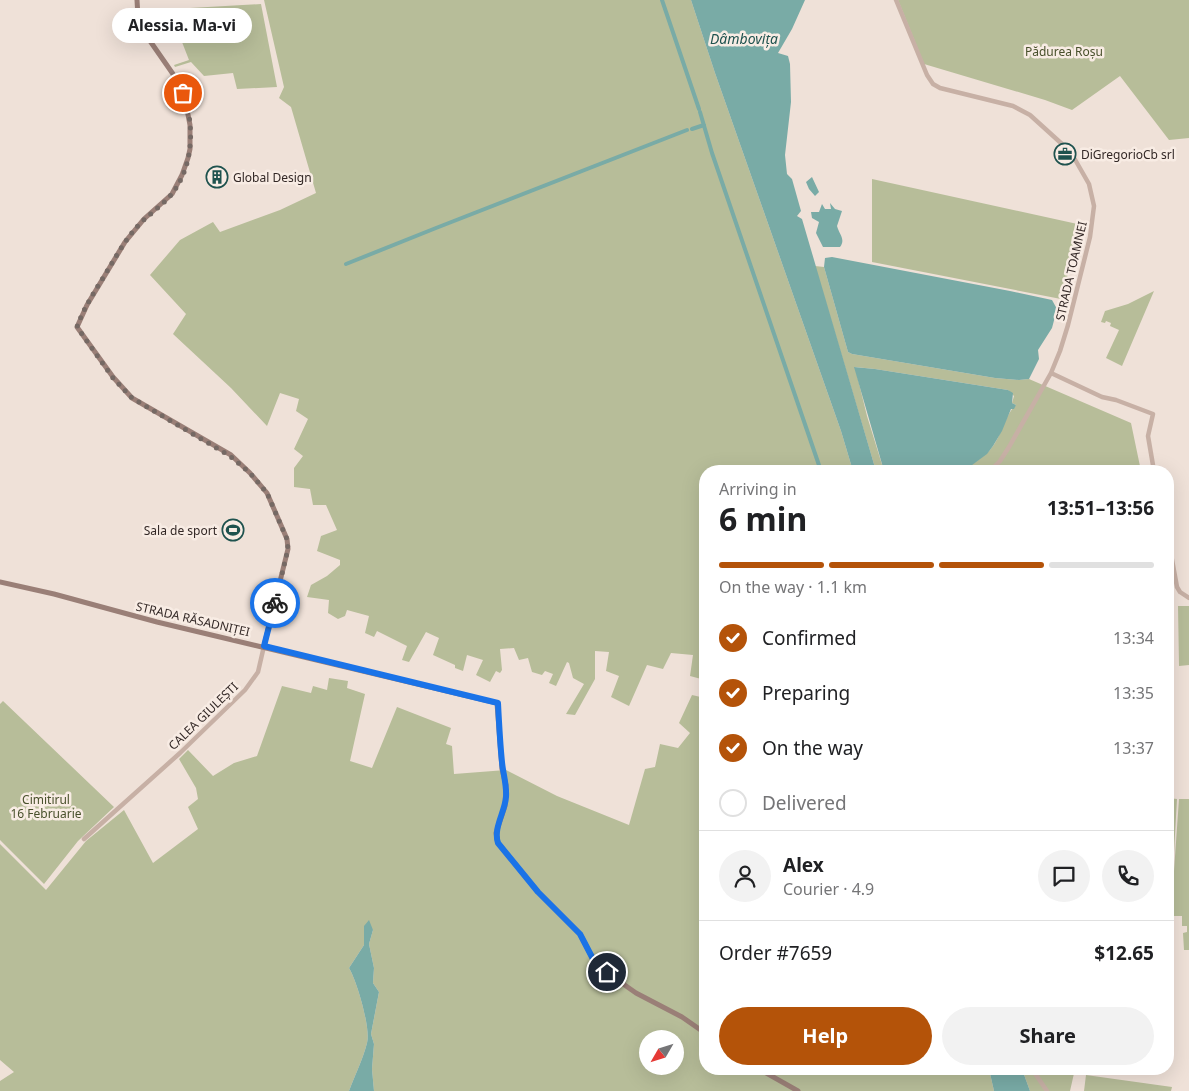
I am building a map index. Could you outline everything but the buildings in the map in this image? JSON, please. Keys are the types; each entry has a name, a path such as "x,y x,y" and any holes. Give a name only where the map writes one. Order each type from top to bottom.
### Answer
{"main road":[{"name":"CALEA GIULEȘTI","path":"137,0 141,28 172,74 185,99 189,120 190,149 186,167 174,190 130,235 86,305 77,327 113,378 132,398 230,456 250,473 267,493 287,539 288,549 264,646"},
{"name":"STRADA RĂSADNIȚEI","path":"0,581 156,622 264,646 498,703 500,752 506,785 505,806 496,832 498,843 532,886 575,927 596,963 627,988 682,1017 699,1029"},
{"path":"770,1075 798,1091"}],"street":[{"name":"STRADA TOAMNEI","path":"896,0 919,57 933,84 940,88 1021,109 1030,115 1073,156 1089,184 1094,206 1090,237 1060,351 1051,373 1004,454 995,465"},
{"path":"1051,373 1102,397 1116,400 1152,414 1148,436 1153,465"},
{"path":"1174,571 1177,587 1180,592 1189,598"},
{"name":"CALEA GIULEȘTI","path":"84,839 180,753 245,690 258,672 264,646"},
{"path":"1036,1075 1048,1091"}],"green space":[{"path":"264,0 691,0 851,465 699,465 699,678 690,676 693,655 671,653 663,669 647,665 629,706 611,697 619,676 606,671 609,652 595,651 595,679 575,715 566,714 584,684 573,678 569,663 567,662 556,686 549,683 553,674 545,671 542,675 532,672 528,658 519,660 514,648 500,649 502,670 500,673 496,671 490,682 476,675 483,660 467,655 463,671 455,668 455,665 433,655 439,638 426,632 409,662 402,660 407,646 377,631 374,637 365,633 369,616 347,610 345,616 338,619 328,613 329,600 307,597 311,585 327,576 340,565 340,560 317,551 321,536 337,530 326,505 313,505 310,489 294,487 294,468 303,456 294,449 308,419 296,411 299,399 280,393 267,426 231,388 173,334 186,314 150,275 180,240 213,222 220,232 280,210 316,193 291,107 279,98 284,87"},
{"name":"Pădurea Roșu","path":"898,0 1189,0 1189,138 1169,140 1120,76 1072,110 1045,100 924,64"},
{"path":"261,4 277,87 237,89 233,73 204,76 191,62 175,67 174,65 189,60 173,19 190,8"},
{"path":"872,179 1082,225 1061,299 872,262"},
{"path":"815,266 824,267 848,352 995,378 1029,379 1131,423 1140,465 971,465 990,450 1009,413 1016,405 1012,403 1014,396 1008,390 855,367 867,416 882,465 874,465"},
{"path":"1154,291 1122,366 1106,358 1119,330 1110,326 1111,323 1101,322 1105,311 1128,304"},
{"path":"1178,606 1189,606 1189,665 1179,666"},
{"path":"329,678 348,681 347,688 365,694 350,761 372,768 397,707 451,728 446,744 452,746 454,774 506,770 557,796 629,825 645,769 655,767 660,744 678,748 690,733 679,723 692,695 699,697 699,1075 990,1075 994,1091 374,1091 372,1069 374,1044 371,1034 379,992 373,983 374,968 369,944 373,930 364,926 364,945 349,968 356,983 368,1036 349,1091 0,1091 0,1081 14,1072 0,1060 0,844 46,890 86,841 124,810 153,863 198,829 188,807 198,799 196,788 179,759 188,750 213,776 234,763 257,756 282,686 311,693 313,686 327,690"},
{"name":"Cimitirul 16 Februarie","path":"3,701 114,807 78,841 44,884 0,840 0,704"},
{"path":"1174,799 1177,799 1174,852"},
{"path":"1179,799 1189,799 1189,950 1184,950 1183,933 1187,932 1187,926 1182,926 1182,916 1174,916 1174,871"},
{"path":"1024,1075 1074,1075 1070,1091 1030,1091"},
{"path":"1086,1075 1172,1087 1171,1091 1084,1091"}],"water":[{"name":"Dâmbovița","path":"691,0 805,0 792,29 778,53 788,56 790,64 791,102 785,155 787,174 792,179 801,211 797,216 802,219 874,465 851,465 841,431"},
{"path":"812,177 819,192 815,196 806,182"},
{"path":"830,203 835,209 842,211 837,226 842,239 840,247 823,247 816,233 819,222 812,218 811,212 819,212 822,204 825,209 831,209"},
{"path":"832,257 1052,300 1057,309 1052,328 1038,350 1039,359 1029,379 995,378 848,352 824,267 825,258"},
{"path":"854,367 1008,390 1013,393 1012,403 1016,405 1014,409 1011,409 1002,431 987,454 972,465 882,465"},
{"path":"369,920 373,930 369,944 374,968 373,983 379,992 371,1034 374,1044 372,1069 374,1091 349,1091 368,1036 356,983 349,968 364,945 364,926"},
{"path":"990,1075 1024,1075 1030,1091 994,1091"}],"waterway":[{"path":"662,0 699,109"},
{"path":"700,112 712,153 819,465"},
{"path":"692,129 704,125"},
{"path":"346,264 687,130"}],"way so far":[{"path":"183,93 190,125 190,149 186,167 172,194 136,227 86,305 77,327 113,378 132,398 230,456 260,483 267,493 287,539 288,549 275,603"}],"place":[{"name":"Alessia. Ma-vi","path":"183,93"},
{"name":"DiGregorioCb srl","path":"1065,154"},
{"name":"Global Design","path":"217,177"},
{"name":"Sala de sport","path":"233,530"}],"route":[{"path":"275,603 264,646 498,703 502,769 506,785 505,806 496,832 498,843 538,892 575,927 593,959 607,972"}]}
